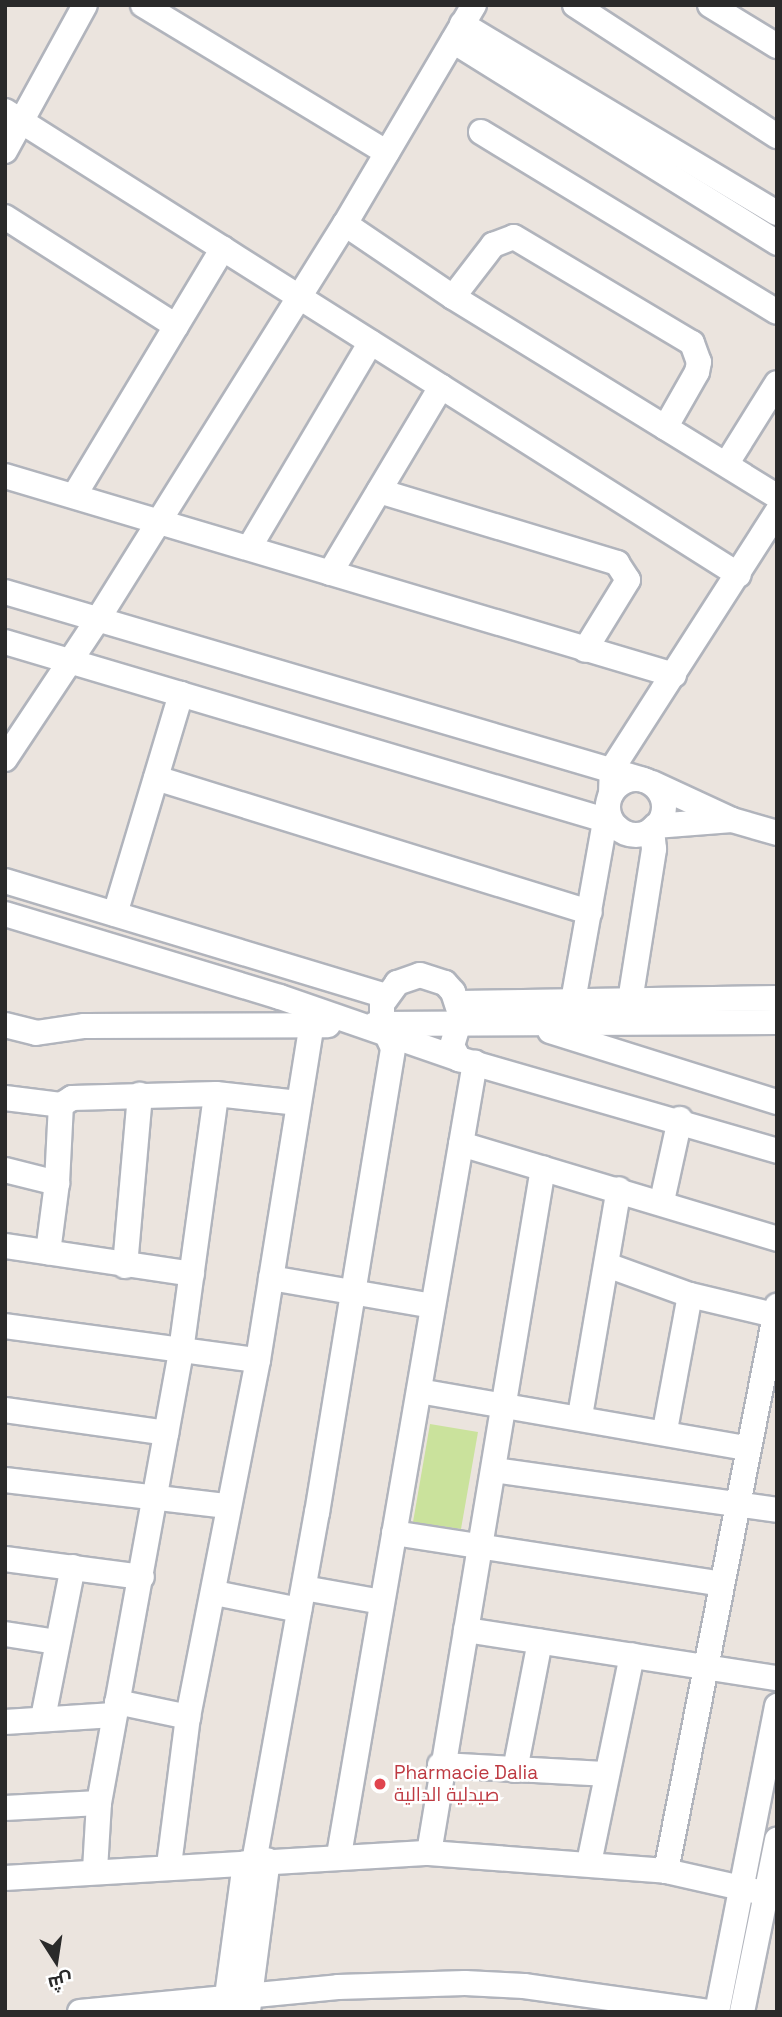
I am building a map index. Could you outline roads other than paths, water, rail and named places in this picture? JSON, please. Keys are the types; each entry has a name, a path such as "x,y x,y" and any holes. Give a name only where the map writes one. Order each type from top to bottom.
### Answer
{"street":[{"path":"5,151 14,116 85,5"},
{"path":"144,5 387,153"},
{"path":"575,5 777,136"},
{"path":"710,5 773,35"},
{"path":"9,746 71,662 296,295 345,224 463,23"},
{"path":"463,23 777,213"},
{"path":"463,23 777,243"},
{"path":"14,116 738,575"},
{"path":"481,132 777,312"},
{"path":"5,217 176,326"},
{"path":"345,224 453,297 777,496"},
{"path":"453,297 493,245 514,237 692,343 699,362 697,372 665,428"},
{"path":"74,496 223,248"},
{"path":"249,548 371,342"},
{"path":"727,463 777,383"},
{"path":"330,573 442,387"},
{"path":"5,476 674,675"},
{"path":"379,491 617,563 628,580 585,650"},
{"path":"573,1001 611,811 611,769 777,512"},
{"path":"5,592 611,769 648,781 732,820 777,833"},
{"path":"5,642 181,694 611,811 635,834 654,828 732,820"},
{"path":"115,914 181,694"},
{"path":"156,778 590,912"},
{"path":"611,811 625,781 648,781"},
{"path":"630,1000 654,849 654,828 664,806 648,781"},
{"path":"5,881 386,996"},
{"path":"5,914 280,997 349,1024 386,1031 467,1061 680,1119 777,1151"},
{"path":"236,2004 256,1862 393,1048 386,1031 386,996 397,983 420,975 444,983 459,1014 452,1046 467,1061 461,1144 339,1855"},
{"path":"386,1031 459,1014 573,1001 777,998"},
{"path":"459,1014 528,1024 777,1022"},
{"path":"5,1024 36,1033 84,1026 349,1024"},
{"path":"528,1024 777,1102"},
{"path":"169,1865 188,1717 215,1593 227,1506 258,1360 312,1030"},
{"path":"5,1098 61,1105 85,1094 216,1094 299,1103"},
{"path":"95,1870 99,1803 181,1351 216,1094"},
{"path":"125,1266 141,1095"},
{"path":"48,1252 57,1183 61,1105"},
{"path":"662,1201 680,1119"},
{"path":"461,1144 662,1201 777,1239"},
{"path":"429,1853 440,1765 481,1550 543,1168"},
{"path":"5,1170 57,1183"},
{"path":"580,1416 619,1189"},
{"path":"5,1246 192,1274"},
{"path":"607,1265 690,1295 776,1311 666,1871"},
{"path":"271,1278 433,1306"},
{"path":"665,1430 690,1295"},
{"path":"5,1326 258,1360"},
{"path":"419,1391 505,1408 580,1416 665,1430 747,1448"},
{"path":"5,1410 166,1433"},
{"path":"494,1470 777,1510"},
{"path":"5,1480 156,1500 227,1506"},
{"path":"394,1533 481,1550 722,1584"},
{"path":"5,1559 142,1577"},
{"path":"43,1718 73,1567"},
{"path":"215,1593 382,1602"},
{"path":"467,1630 777,1678"},
{"path":"5,1634 57,1643"},
{"path":"515,1770 540,1641"},
{"path":"589,1863 632,1655"},
{"path":"717,2012 777,1706"},
{"path":"5,1722 115,1709 188,1717"},
{"path":"440,1765 606,1774"},
{"path":"5,1808 99,1803"},
{"path":"743,2012 771,1895 777,1840"},
{"path":"5,1878 169,1865 256,1862 339,1855 429,1853 589,1863 666,1871 771,1895"},
{"path":"80,2012 236,2004 465,1983 524,1986 710,2012"}],"place":[{"name":"Pharmacie Dalia صيدلية الدالية","path":"380,1784"}]}
